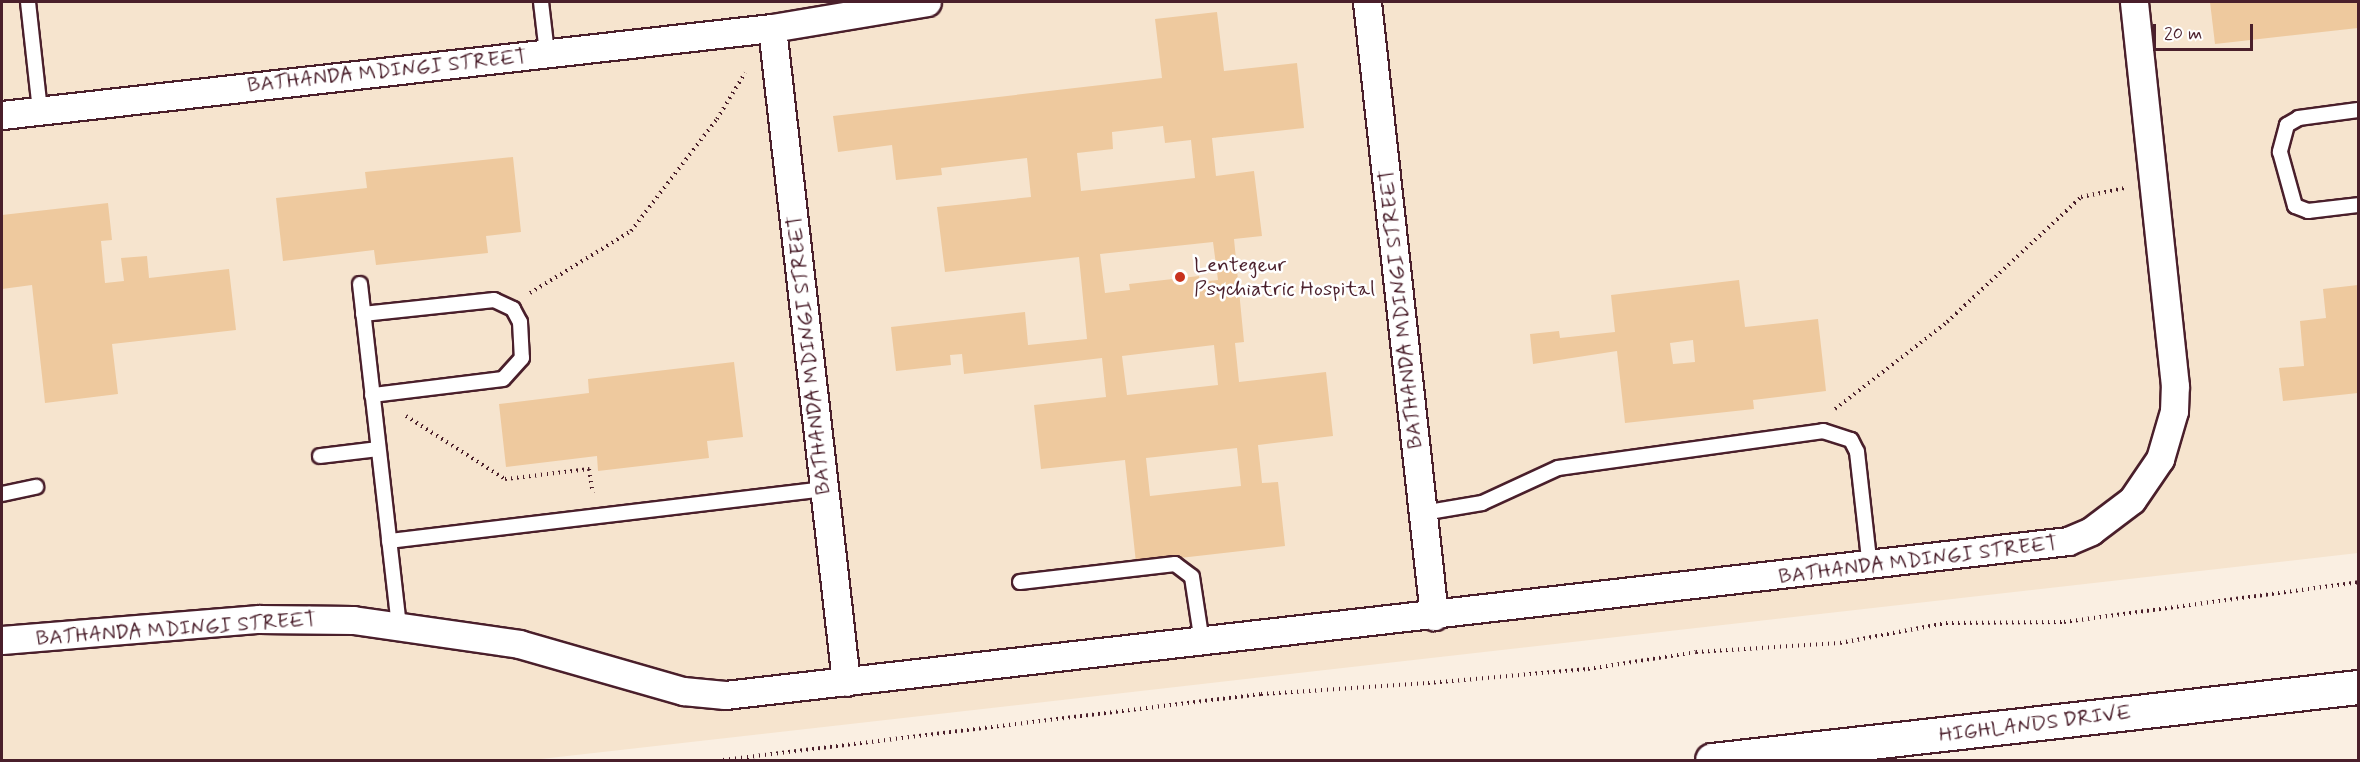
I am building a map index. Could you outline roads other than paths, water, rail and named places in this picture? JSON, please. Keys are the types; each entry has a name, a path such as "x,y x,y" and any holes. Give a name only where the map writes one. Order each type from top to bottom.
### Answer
{"main road":[{"name":"HIGHLANDS DRIVE","path":"1712,760 2358,687"}],"street":[{"name":"BATHANDA MDINGI STREET","path":"2,115 772,28 927,2"},
{"name":"BATHANDA MDINGI STREET","path":"1367,2 1434,616"},
{"name":"BATHANDA MDINGI STREET","path":"2,640 259,619 399,624 519,644 683,691 745,693 1870,567 2067,541 2112,517 2147,481 2169,436 2175,386 2134,2"},
{"name":"BATHANDA MDINGI STREET","path":"772,28 846,682"}],"lane":[{"path":"28,2 40,111"},
{"path":"541,2 547,53"},
{"path":"2358,110 2299,118 2287,125 2280,152 2288,195 2295,206 2308,211 2358,205"},
{"path":"360,284 399,624"},
{"path":"363,314 494,300 509,306 520,322 523,348 517,367 503,379 372,395"},
{"path":"1423,513 1482,502 1558,468 1823,431 1851,440 1857,452 1870,567"},
{"path":"320,456 378,449"},
{"path":"2,494 36,487"},
{"path":"389,541 824,489"},
{"path":"1020,582 1175,564 1192,577 1202,642"}],"place":[{"name":"Lentegeur Psychiatric Hospital","path":"1180,277"}]}
